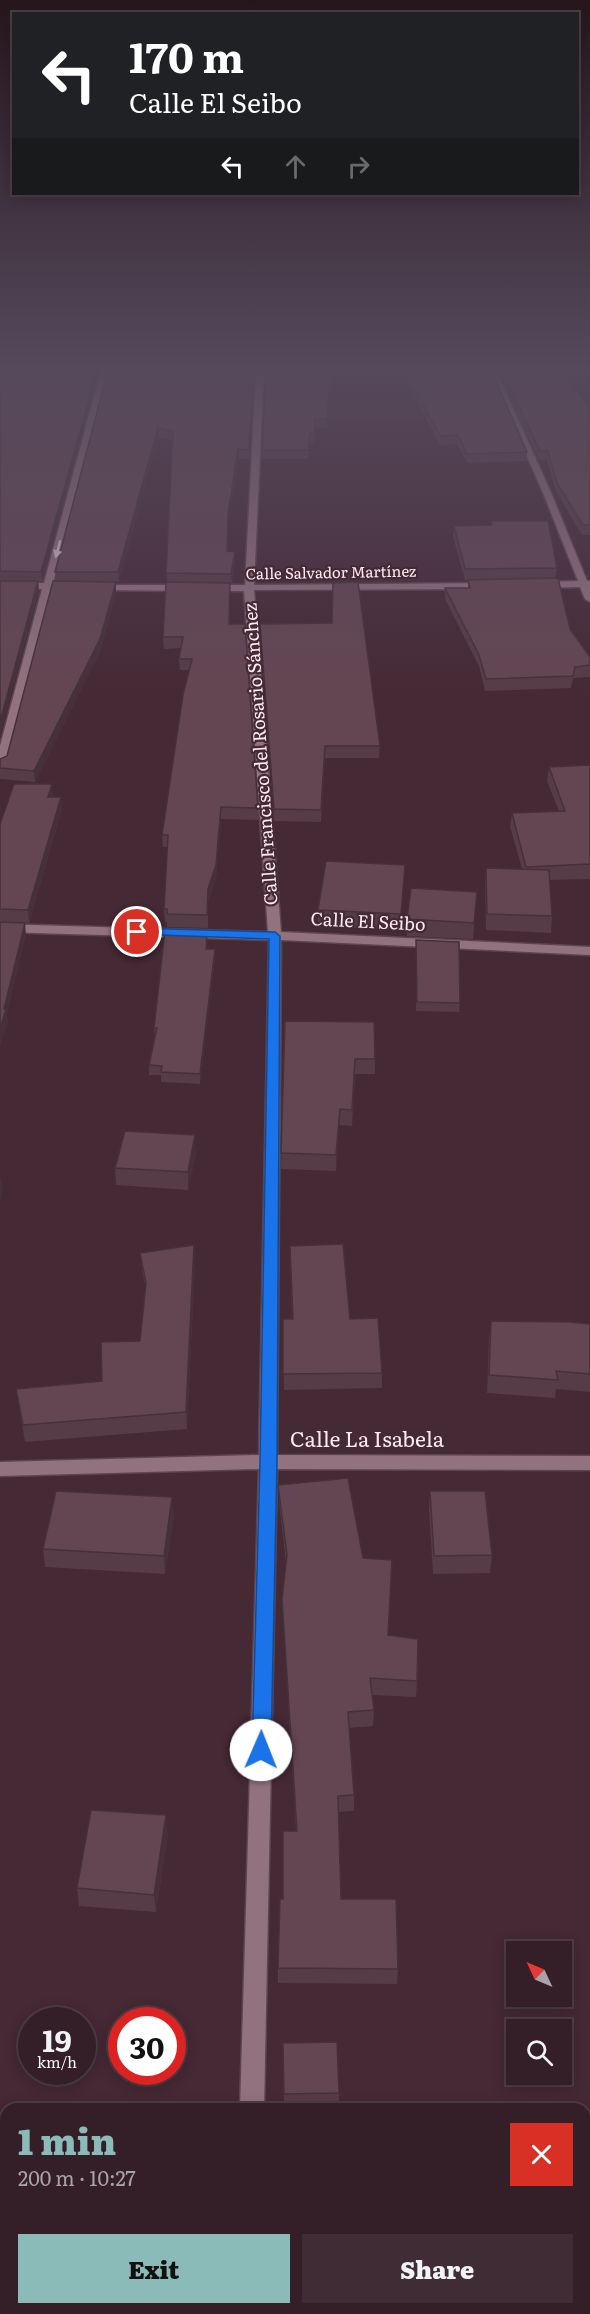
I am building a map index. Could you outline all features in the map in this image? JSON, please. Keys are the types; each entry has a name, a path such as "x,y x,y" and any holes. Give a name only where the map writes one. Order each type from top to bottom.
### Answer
{"street":[{"path":"0,767 77,478"},
{"name":"Calle Francisco del Rosario Sánchez","path":"252,2103 268,1462 275,936 249,589 255,478"},
{"path":"540,478 586,584 590,599"},
{"path":"535,585 586,584"},
{"name":"Calle Salvador Martínez","path":"0,586 249,589 499,586"},
{"name":"Calle El Seibo","path":"0,928 275,936 590,951"},
{"name":"Calle La Isabela","path":"0,1469 268,1462 590,1463"}],"building":[{"path":"0,478 67,478 41,572 0,571"},
{"path":"80,478 144,478 118,572 55,572"},
{"path":"171,478 234,478 228,514 227,551 235,552 231,574 166,573"},
{"path":"556,478 590,478 590,525 583,525"},
{"path":"491,521 548,521 557,568 465,569 454,526 492,525"},
{"path":"558,578 570,629 590,657 590,665 575,667 573,676 486,679 479,655 445,588 470,588 468,580"},
{"path":"0,581 38,581 0,722"},
{"path":"53,581 116,582 100,639 34,771 0,768 0,759 7,756"},
{"path":"166,582 230,583 229,624 245,624 258,808 221,807 216,865 208,889 207,915 167,914 167,909 164,909 168,835 162,835 183,695 192,659 179,659 183,637 163,637"},
{"path":"358,582 380,746 325,746 321,810 274,809 260,624 332,623 333,583"},
{"path":"590,765 590,864 526,867 512,813 565,811 549,767"},
{"path":"14,784 52,784 48,797 61,797 28,910 0,909 0,824"},
{"path":"326,861 405,865 401,914 318,910"},
{"path":"486,868 549,870 552,916 487,914"},
{"path":"411,888 477,892 474,923 407,919"},
{"path":"0,922 25,923 0,1029"},
{"path":"165,930 207,931 206,949 215,949 200,1074 161,1072 162,1066 149,1065 157,1028 154,1028"},
{"path":"416,940 459,942 460,1003 417,1002"},
{"path":"285,1021 374,1022 375,1059 355,1059 352,1110 340,1109 336,1155 281,1153"},
{"path":"125,1131 195,1135 188,1172 115,1168"},
{"path":"343,1244 350,1319 378,1318 382,1373 283,1374 283,1319 293,1319 290,1246"},
{"path":"194,1245 186,1412 23,1425 16,1389 102,1381 101,1342 140,1341 146,1283 140,1253"},
{"path":"491,1321 590,1324 590,1374 556,1371 558,1380 489,1375"},
{"path":"348,1478 363,1558 392,1560 388,1635 418,1639 417,1681 370,1678 374,1710 348,1712 354,1795 338,1796 341,1899 396,1899 398,1969 278,1968 280,1899 283,1899 283,1831 297,1831 282,1599 287,1555 278,1485"},
{"path":"56,1491 172,1497 164,1556 43,1549"},
{"path":"430,1491 485,1491 492,1555 434,1556"},
{"path":"91,1810 166,1815 154,1895 77,1888"},
{"path":"337,2042 339,2093 284,2094 283,2043"}],"route":[{"path":"137,932 275,936 268,1462 261,1750"}]}
